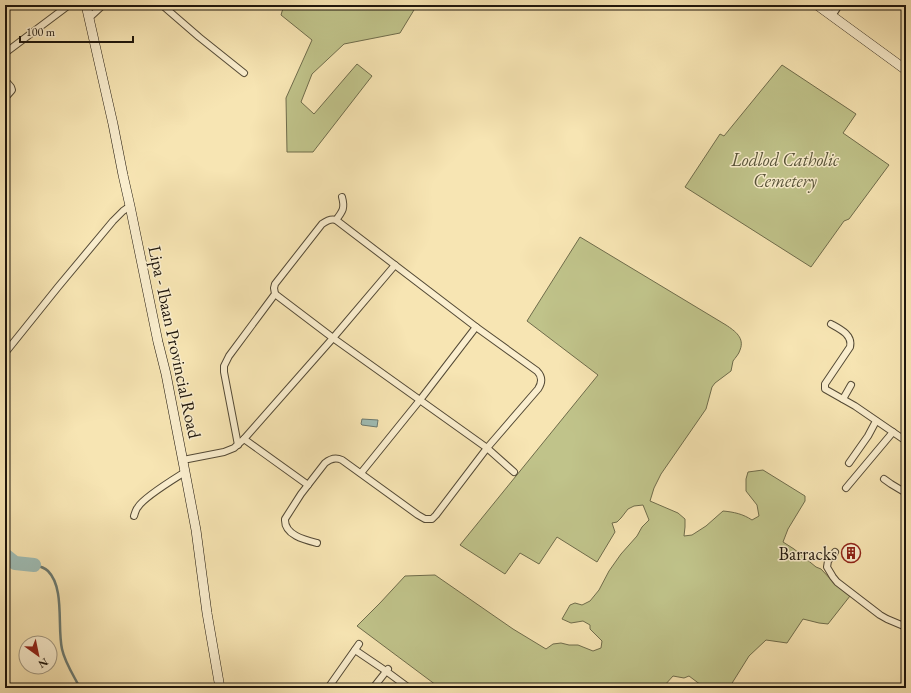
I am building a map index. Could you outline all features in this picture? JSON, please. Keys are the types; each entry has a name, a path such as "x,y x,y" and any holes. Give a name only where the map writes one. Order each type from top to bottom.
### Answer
{"main road":[{"name":"Lipa - Ibaan Provincial Road","path":"86,5 110,108 183,460 196,530 207,613 220,688"},
{"path":"817,5 905,68"}],"street":[{"path":"5,53 69,5"},
{"path":"88,18 103,5"},
{"path":"162,5 198,37 244,73"},
{"path":"624,5 629,5"},
{"path":"832,16 839,5"},
{"path":"5,80 12,90 5,98"},
{"path":"336,220 344,209 342,197"},
{"path":"5,353 113,221 130,206"},
{"path":"317,543 298,536 288,529 285,522 286,515 325,463 332,458 342,460 422,518 432,519 487,448 538,389 542,378 537,371 476,327 336,220 331,219 322,224 275,284 275,294 333,338 487,448 514,472"},
{"path":"183,460 224,452 238,445 333,338 395,265"},
{"path":"238,445 224,366 229,356 275,294"},
{"path":"830,324 841,329 849,338 851,343 850,347 825,384 824,386 826,390 855,406 906,441"},
{"path":"361,473 476,327"},
{"path":"843,399 851,385"},
{"path":"849,463 868,436 876,421"},
{"path":"846,488 893,432"},
{"path":"244,439 308,485"},
{"path":"134,516 138,506 143,501 185,472"},
{"path":"884,479 906,493"},
{"path":"836,552 828,562 827,567 835,580 880,615 906,627"},
{"path":"328,688 359,644"},
{"path":"356,650 388,670 409,688"},
{"path":"373,688 388,670"}],"green space":[{"path":"284,5 417,5 400,33 344,44 312,74 301,102 314,114 357,64 372,76 313,152 287,152 286,98 312,40 281,15"},
{"name":"Lodlod Catholic Cemetery","path":"782,65 856,114 843,133 889,165 849,219 844,221 811,267 685,187 720,134 724,136"},
{"path":"580,237 726,325 736,332 740,338 741,346 733,361 731,371 712,387 706,409 661,474 654,488 650,501 678,513 685,519 684,536 692,535 706,526 723,511 745,516 752,520 759,516 757,505 746,491 746,479 748,472 763,470 805,496 805,501 788,529 783,542 816,567 821,569 836,585 850,596 828,624 803,619 787,643 766,640 749,656 729,688 705,688 689,676 684,678 673,676 664,688 440,688 357,626 405,576 435,575 513,629 546,649 553,644 561,643 578,645 593,651 601,648 602,641 590,629 590,625 583,621 571,623 562,619 570,605 575,603 582,605 590,601 599,590 609,571 621,554 649,520 643,505 634,506 628,509 617,522 612,523 615,532 597,562 557,537 539,564 520,553 505,574 460,545 598,375 527,321"}],"water":[{"path":"362,419 378,420 377,427 362,425"}],"waterway":[{"path":"5,555 15,563 34,565"},
{"path":"34,565 48,571 57,587 63,654 80,688"}],"place":[{"name":"Barracks","path":"851,553"}]}
